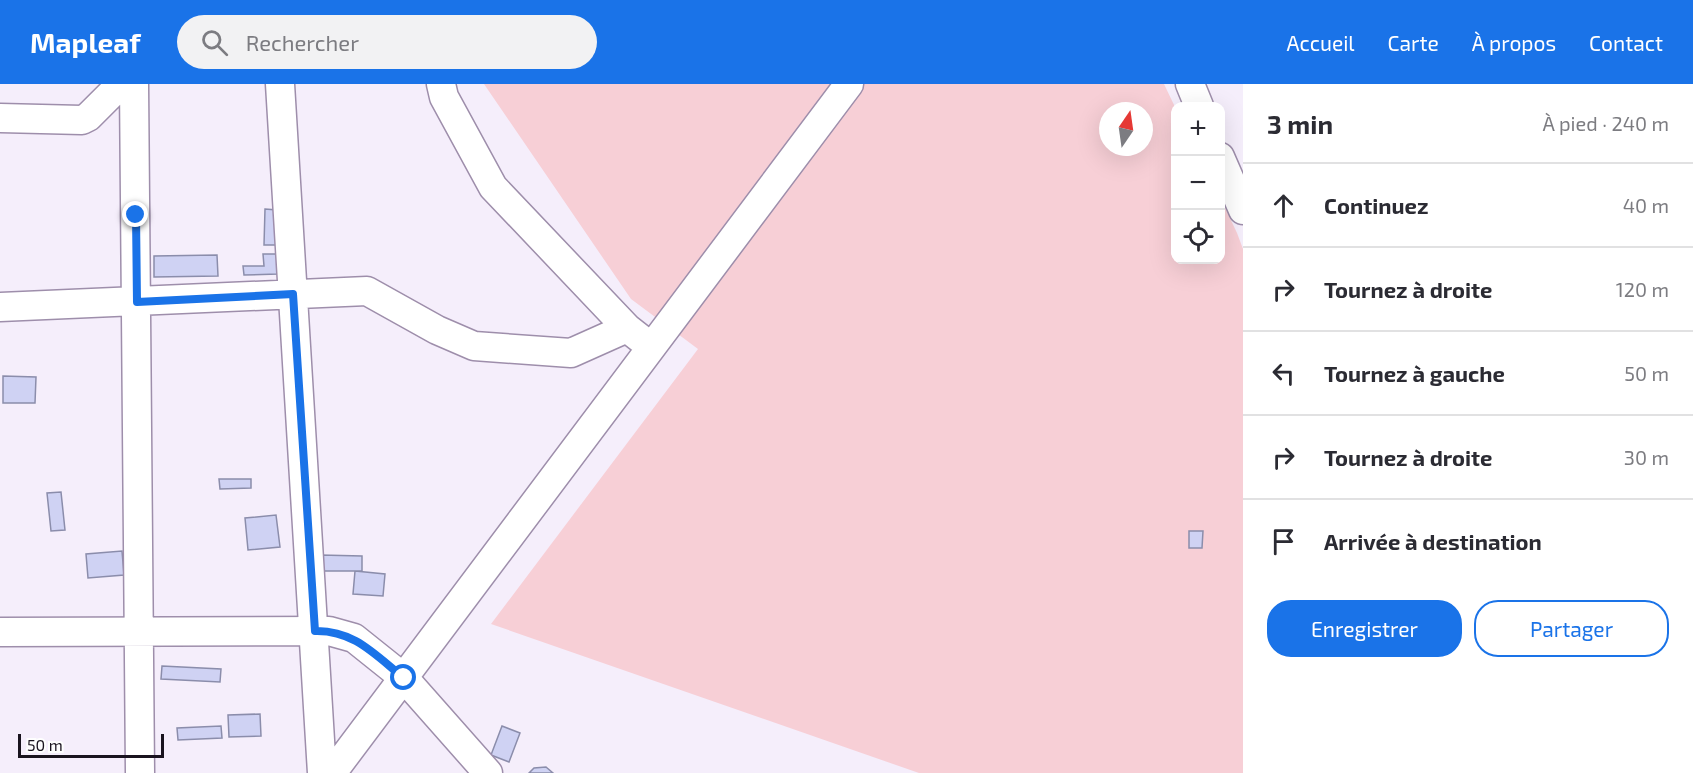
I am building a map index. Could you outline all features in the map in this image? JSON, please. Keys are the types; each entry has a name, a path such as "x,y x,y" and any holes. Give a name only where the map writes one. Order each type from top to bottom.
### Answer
{"street":[{"path":"0,118 82,120 88,117 121,84"},
{"path":"134,84 140,773"},
{"path":"280,84 322,773"},
{"path":"441,84 444,97 493,187 627,328 651,348"},
{"path":"332,773 849,84"},
{"path":"1190,84 1197,102"},
{"path":"1225,167 1243,210"},
{"path":"0,307 367,291 437,330 474,346 571,353 627,328"},
{"path":"0,632 329,631 354,639 404,678 488,773"},
{"path":"353,745 362,773"}],"shaded area":[{"path":"484,84 1164,84 1173,102 1171,264 1225,264 1225,208 1243,249 1243,773 919,773 491,624 698,349 631,299"}],"building":[{"path":"265,209 277,210 276,245 264,245"},
{"path":"263,254 277,254 278,274 244,275 243,266 264,266"},
{"path":"217,255 218,276 154,277 154,256"},
{"path":"3,376 36,377 35,403 3,403"},
{"path":"219,479 251,479 251,488 220,489"},
{"path":"61,492 65,530 51,531 47,493"},
{"path":"276,515 280,547 248,550 245,518"},
{"path":"1189,531 1203,531 1202,548 1189,548"},
{"path":"122,551 124,575 88,578 86,554"},
{"path":"320,555 362,556 362,571 319,571"},
{"path":"355,571 385,574 383,596 353,594"},
{"path":"162,666 221,669 220,682 161,679"},
{"path":"260,714 261,736 229,737 228,715"},
{"path":"221,726 222,738 178,740 177,728"},
{"path":"502,726 520,733 509,762 491,755"},
{"path":"546,767 553,773 529,773 534,768"}],"route":[{"path":"136,215 137,302 293,294 315,631 329,631 354,639 404,678"}]}
